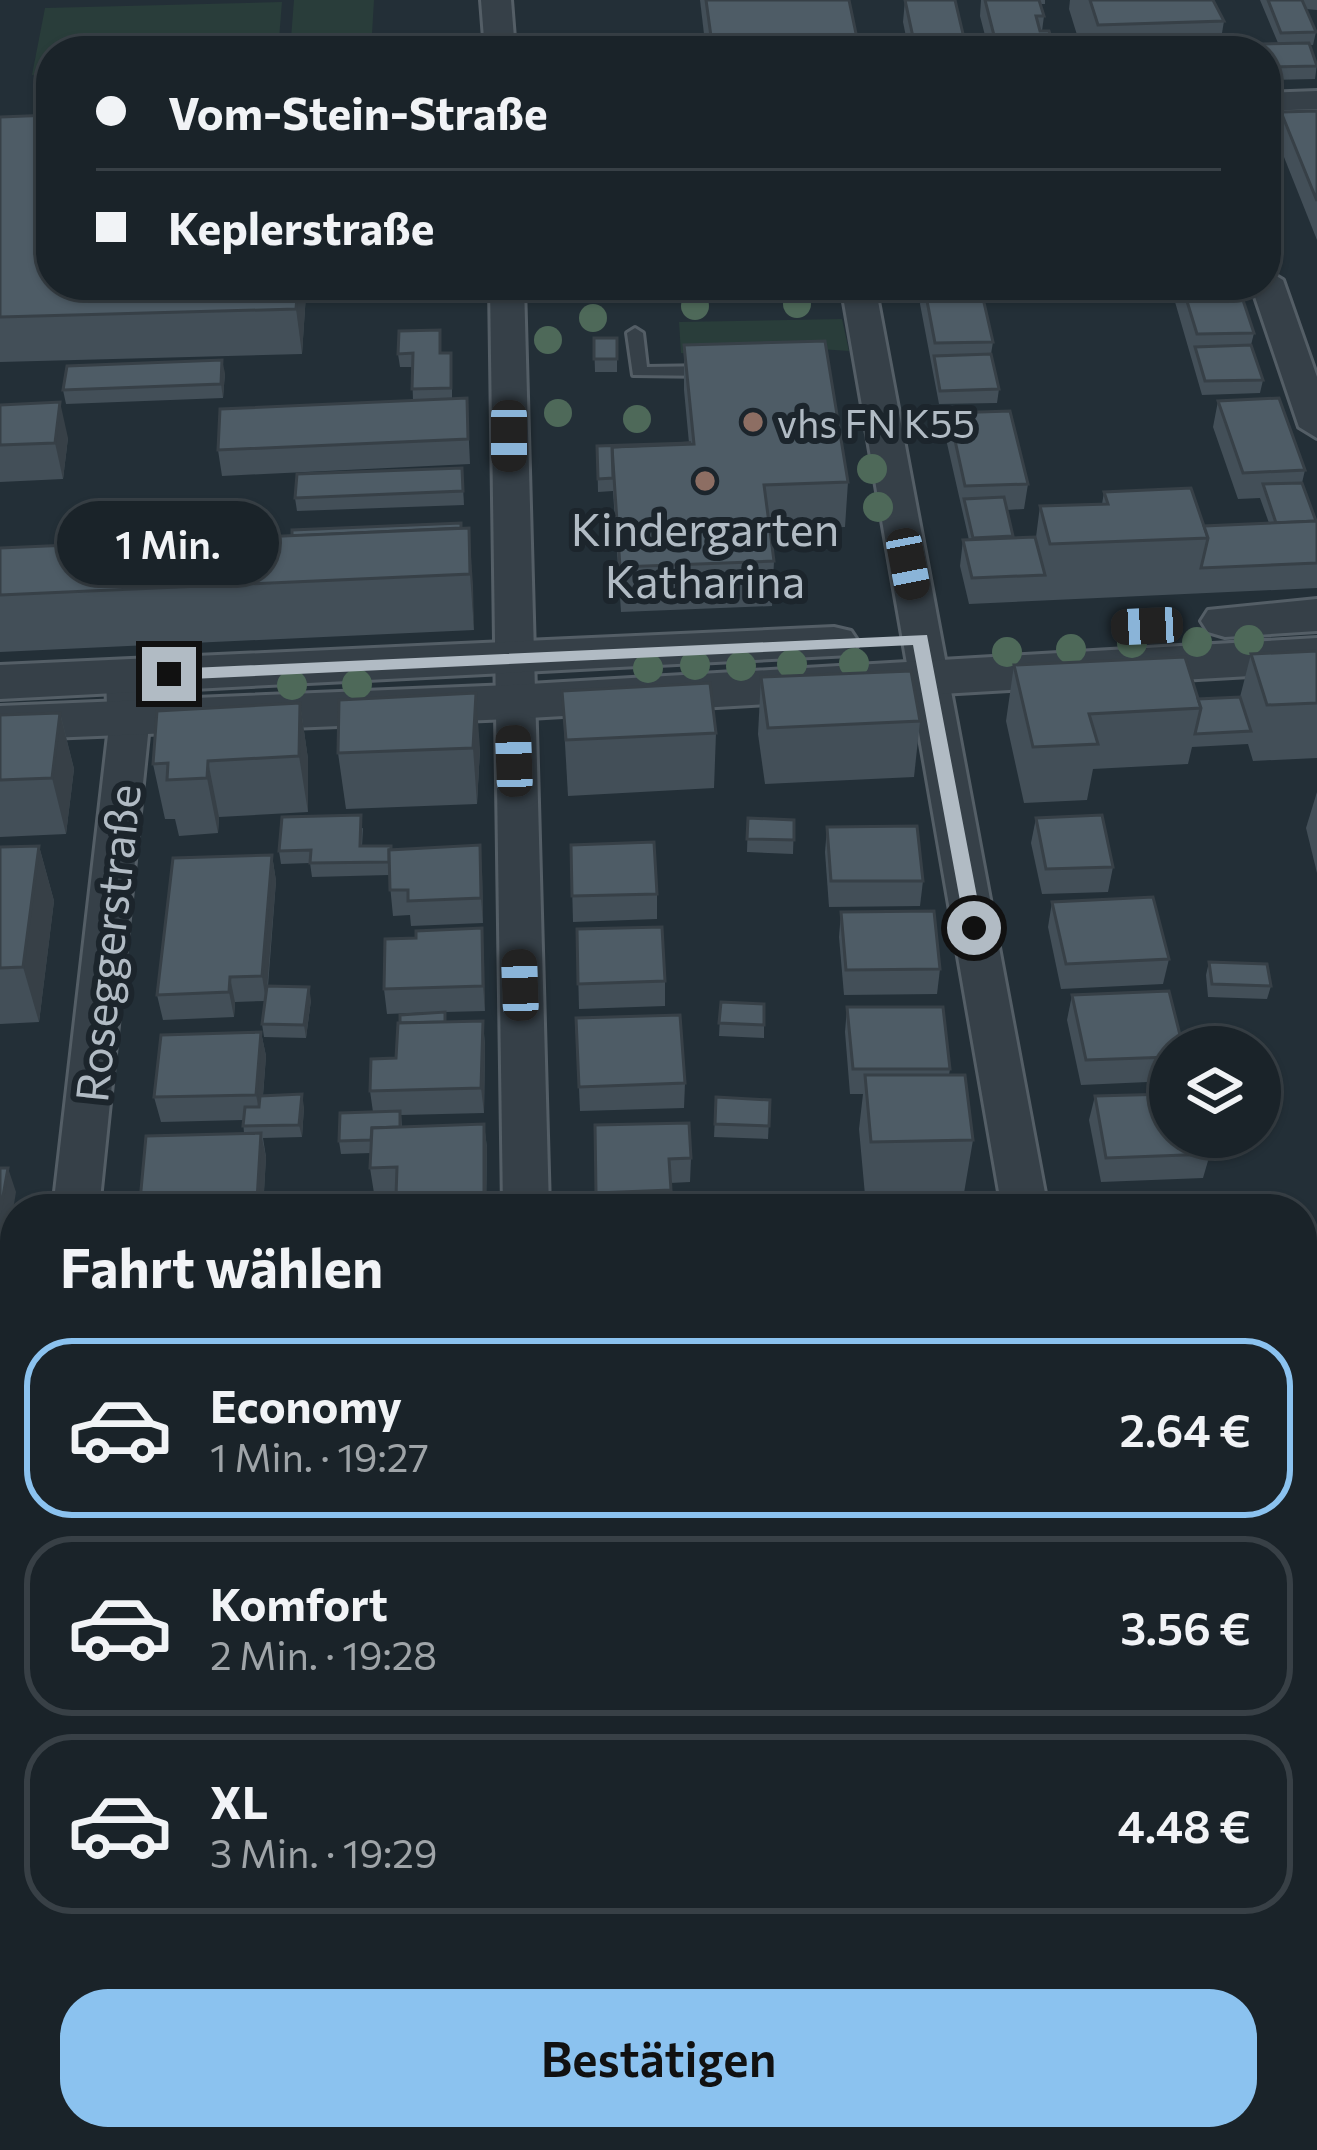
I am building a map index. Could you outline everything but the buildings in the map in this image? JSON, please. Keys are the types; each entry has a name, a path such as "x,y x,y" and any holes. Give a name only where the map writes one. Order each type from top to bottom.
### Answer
{"street":[{"path":"496,0 499,36"},
{"path":"1281,101 1317,100"},
{"path":"507,300 526,1194"},
{"path":"861,300 1022,1194"},
{"path":"1273,300 1317,427"},
{"path":"923,658 1317,615"},
{"path":"0,682 512,681 923,658 1317,655"},
{"path":"0,723 126,680"},
{"name":"Roseggerstraße","path":"78,1194 128,735 126,680"}],"lane":[{"path":"635,333 639,372 729,371"}],"green space":[{"path":"294,0 374,0 372,36 291,36"},
{"path":"282,2 279,36 40,36 45,8"},
{"path":"842,319 849,351 776,346 772,362 681,353 679,322"}],"place":[{"name":"vhs FN K55","path":"753,422"},
{"name":"Kindergarten Katharina","path":"705,481"}],"route":[{"path":"169,674 921,639 974,928"}]}
